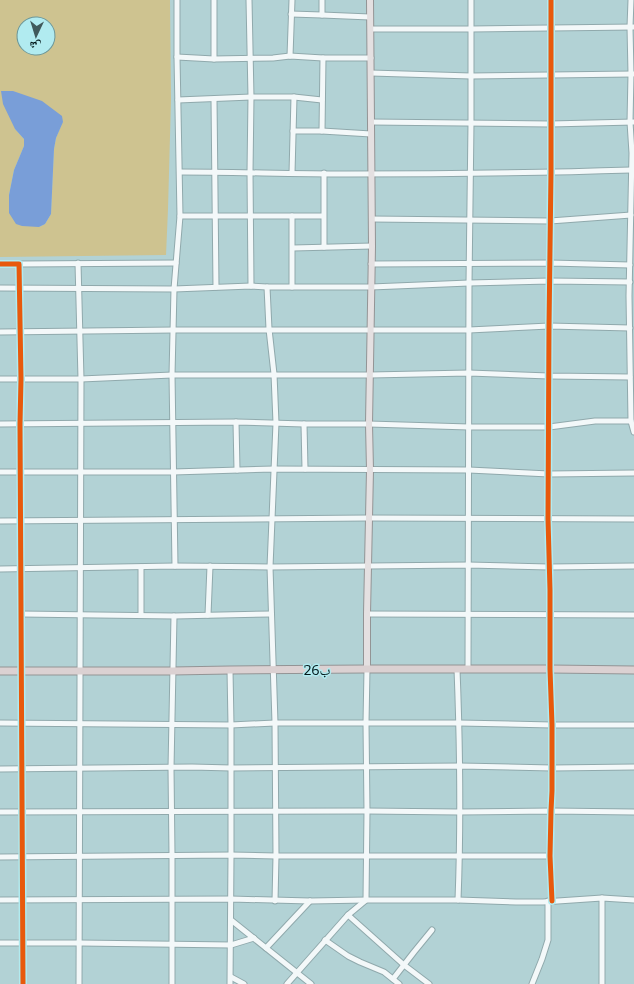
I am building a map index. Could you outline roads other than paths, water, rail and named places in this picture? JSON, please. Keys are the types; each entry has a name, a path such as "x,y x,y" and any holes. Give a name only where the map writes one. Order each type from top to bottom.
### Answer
{"highway":[{"name":"26ب","path":"0,671 367,669 634,670"}],"main road":[{"path":"367,669 372,246 370,0"}],"street":[{"path":"174,566 172,376 174,289 180,216 177,0"},
{"path":"214,0 214,59"},
{"path":"249,0 251,97 251,286"},
{"path":"290,56 292,0"},
{"path":"322,0 322,14"},
{"path":"468,669 471,0"},
{"path":"532,984 548,940 550,901 552,725 548,519 551,0"},
{"path":"631,0 633,74 633,199 631,215 632,248 630,265 632,296 630,328 632,341 630,377 632,392 631,421 634,432"},
{"path":"291,14 370,17"},
{"path":"371,28 471,29 632,27"},
{"path":"177,57 214,59 250,59 290,56 371,58"},
{"path":"322,131 323,58"},
{"path":"371,73 471,76 633,74"},
{"path":"178,100 251,97 294,97 322,100"},
{"path":"292,173 294,97"},
{"path":"214,99 216,287"},
{"path":"371,122 550,124 632,122"},
{"path":"293,131 371,134"},
{"path":"180,172 371,174 632,170"},
{"path":"324,173 324,247"},
{"path":"372,219 550,221 631,215"},
{"path":"180,216 323,216"},
{"path":"292,216 292,287"},
{"path":"293,248 372,246"},
{"path":"78,263 81,379 79,984"},
{"path":"0,264 176,263"},
{"path":"371,264 550,263 630,265"},
{"path":"19,264 21,379 20,521 23,984"},
{"path":"0,288 174,289 251,286 371,287 550,281 630,282"},
{"path":"267,287 269,329 274,374 276,423 270,567 276,768 275,901"},
{"path":"0,332 269,329 469,330 549,326 630,328"},
{"path":"0,379 81,379 274,374 469,373 630,377"},
{"path":"0,424 236,422 468,427 549,426 595,421 631,421"},
{"path":"236,422 237,470"},
{"path":"304,424 305,469"},
{"path":"0,472 173,472 305,469 469,470 549,474 634,473"},
{"path":"0,521 272,518 634,518"},
{"path":"0,569 174,566 634,566"},
{"path":"208,615 210,566"},
{"path":"141,567 141,615"},
{"path":"21,614 174,616 272,614"},
{"path":"367,614 634,614"},
{"path":"172,984 172,812 170,768 174,616"},
{"path":"287,984 348,915 366,900 367,669"},
{"path":"458,669 460,766 458,900"},
{"path":"230,670 230,984"},
{"path":"0,723 459,723 634,725"},
{"path":"0,769 366,768 460,766 552,768 634,767"},
{"path":"0,812 459,812 551,810 634,812"},
{"path":"0,857 172,855 459,857 550,856"},
{"path":"602,898 602,984"},
{"path":"0,900 458,900 516,902 602,898 634,900"},
{"path":"266,948 310,901"},
{"path":"348,915 404,965 429,984"},
{"path":"231,920 311,984"},
{"path":"393,979 432,930"},
{"path":"0,943 80,942 231,945 254,938"},
{"path":"325,940 348,956 384,972 398,984"},
{"path":"230,977 244,984"}],"water":[{"path":"1,91 13,91 42,101 62,116 63,122 56,138 54,149 51,214 45,224 39,227 22,226 16,224 9,213 9,195 14,170 24,146 24,139 15,129 3,104"}]}
